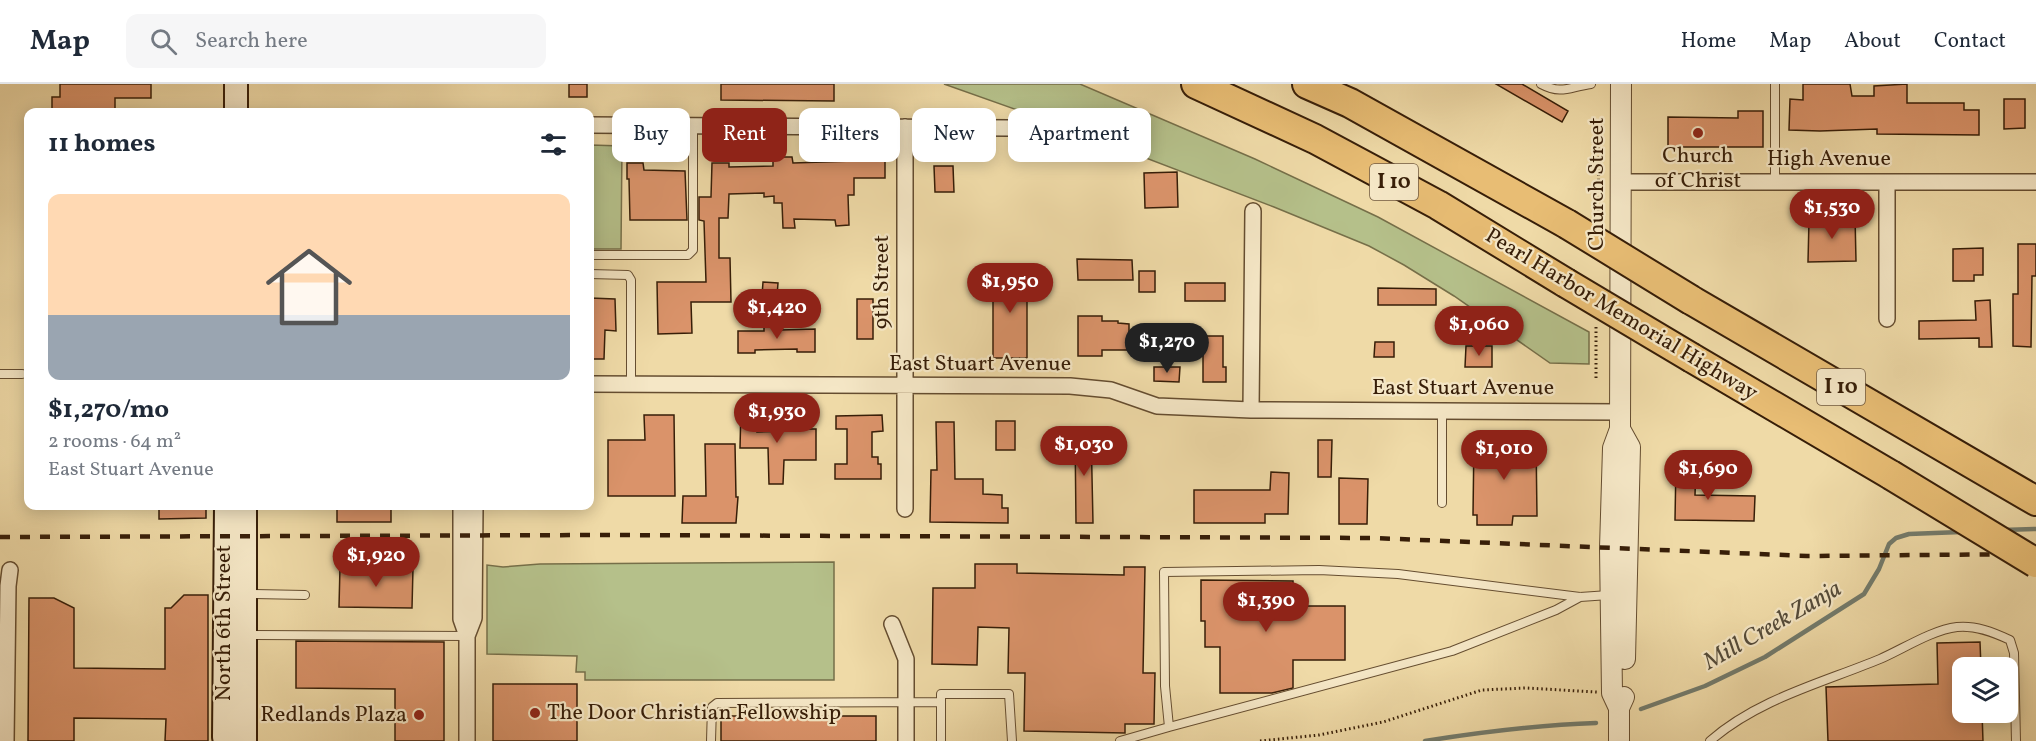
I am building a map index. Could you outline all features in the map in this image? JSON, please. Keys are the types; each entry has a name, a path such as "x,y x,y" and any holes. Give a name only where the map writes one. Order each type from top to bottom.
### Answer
{"highway":[{"name":"Pearl Harbor Memorial Highway","path":"1185,84 1206,88 1315,139 1438,205 2036,563"},
{"name":"I 10","path":"1307,84 1350,103 1567,224 1691,300 2036,501"}],"main road":[{"path":"236,84 236,108"},
{"name":"North 6th Street","path":"225,510 225,741"},
{"name":"North 6th Street","path":"245,510 245,741"}],"street":[{"name":"Church Street","path":"1619,708 1611,693 1610,595 1613,448 1620,420 1621,84"},
{"path":"594,125 1008,128"},
{"name":"9th Street","path":"905,127 905,509"},
{"name":"High Avenue","path":"1621,182 2036,182"},
{"path":"1887,182 1887,320"},
{"path":"1251,410 1253,211"},
{"name":"East Stuart Avenue","path":"594,384 1091,387 1111,390 1157,406 1251,410 1442,410 1620,420"},
{"name":"Church Street","path":"1619,741 1619,708 1625,694 1630,447 1620,420"},
{"path":"461,510 461,619 467,636 467,741"},
{"path":"467,636 474,618 475,510"},
{"path":"6,741 10,570"},
{"path":"892,624 906,659 906,741"}],"lane":[{"path":"1541,84 1562,91 1590,84"},
{"path":"1774,182 1775,84"},
{"path":"594,255 688,255 693,250 693,125"},
{"path":"594,274 628,275 631,280 631,384"},
{"path":"0,374 22,374"},
{"path":"1442,410 1442,503"},
{"path":"1169,728 1165,686 1164,572 1319,570 1398,574 1580,597 1610,595"},
{"path":"246,594 305,595"},
{"path":"1120,741 1452,651 1556,610 1580,597"},
{"path":"1710,741 1728,725 1752,712 1943,630 1958,627 1985,630 2010,640 2014,653 2016,741"},
{"path":"246,635 467,636"},
{"path":"940,741 941,694 1009,693 1012,741"},
{"path":"711,741 712,707 717,703 906,704 941,702"}],"path":[{"path":"1260,741 1319,735 1383,722 1482,690 1526,688 1599,693"}],"green space":[{"path":"944,84 1080,84 1136,108 1012,108"},
{"path":"1151,114 1255,159 1378,217 1589,332 1589,364 1550,363 1454,296 1404,265 1369,246 1151,160"},
{"path":"594,145 612,146 612,162 622,162 621,249 594,249"},
{"path":"834,562 834,680 585,680 585,672 576,672 577,656 487,654 487,565 503,567 540,564"}],"building":[{"path":"60,84 151,84 151,98 115,98 115,108 52,108 52,97 60,97"},
{"path":"569,84 587,84 587,97 569,97"},
{"path":"721,84 834,84 834,101 721,100"},
{"path":"1496,84 1522,84 1568,111 1562,122"},
{"path":"1803,84 1850,84 1852,96 1874,96 1874,86 1907,84 1907,103 1964,103 1964,110 1979,110 1979,135 1877,134 1877,129 1789,130 1790,99 1803,100"},
{"path":"2004,99 2025,99 2025,128 2004,129"},
{"path":"1738,111 1763,111 1763,147 1668,147 1668,117 1738,118"},
{"path":"787,157 792,157 793,163 885,162 885,178 854,178 854,195 848,195 849,225 836,226 835,220 794,219 795,228 783,228 782,203 774,203 774,196 764,197 764,193 729,194 728,218 719,218 719,258 730,258 731,302 691,302 692,333 658,334 657,282 706,282 704,221 699,220 699,197 711,197 712,163 729,163 729,167 773,166 773,162 787,162"},
{"path":"627,163 643,163 644,170 685,171 687,220 630,220"},
{"path":"934,166 953,166 954,192 935,192"},
{"path":"1177,172 1178,207 1145,208 1144,173"},
{"path":"1833,216 1855,216 1856,261 1808,262 1809,220 1833,220"},
{"path":"2018,244 2036,244 2036,276 2032,276 2031,347 2013,346 2013,294 2018,294"},
{"path":"1983,248 1983,275 1974,275 1974,281 1953,281 1953,249"},
{"path":"1077,259 1132,260 1133,280 1078,280"},
{"path":"993,270 1027,270 1027,358 993,358"},
{"path":"1139,271 1155,271 1155,292 1139,292"},
{"path":"763,282 778,283 777,296 762,296"},
{"path":"1185,283 1225,283 1225,301 1185,301"},
{"path":"1378,288 1436,289 1436,305 1378,305"},
{"path":"594,298 615,299 616,331 605,330 604,359 594,359"},
{"path":"857,299 873,299 873,339 857,339"},
{"path":"1990,300 1992,347 1979,347 1979,338 1919,339 1919,321 1976,320 1975,301"},
{"path":"1078,316 1102,316 1102,321 1129,324 1129,350 1102,350 1102,356 1078,356"},
{"path":"780,323 780,330 815,329 815,352 797,352 797,349 755,350 755,353 738,353 738,331 764,331 764,324"},
{"path":"1185,336 1223,336 1223,367 1226,367 1226,382 1203,382 1203,355 1185,355"},
{"path":"1375,342 1394,342 1394,357 1374,357"},
{"path":"1466,346 1492,346 1492,367 1465,367"},
{"path":"1154,367 1180,367 1179,382 1154,381"},
{"path":"741,409 758,409 757,432 816,429 816,460 784,460 783,484 769,484 768,448 740,448"},
{"path":"644,415 674,415 675,496 608,496 608,440 645,440"},
{"path":"882,415 883,431 872,432 872,457 878,457 878,464 881,464 881,479 835,479 835,464 847,464 847,429 836,429 836,416"},
{"path":"996,421 1015,421 1015,450 996,450"},
{"path":"936,422 954,422 955,479 983,479 983,494 1002,495 1002,508 1008,508 1008,523 930,522 931,470 937,470"},
{"path":"1091,430 1093,523 1076,523 1075,431"},
{"path":"1474,439 1536,440 1537,516 1513,516 1512,525 1477,525 1477,515 1473,515"},
{"path":"1318,440 1332,440 1331,477 1318,477"},
{"path":"705,444 735,444 736,497 738,497 736,523 682,523 683,496 706,496"},
{"path":"1676,464 1696,464 1695,495 1755,496 1754,521 1675,520"},
{"path":"1271,472 1289,473 1288,514 1265,514 1265,523 1194,523 1194,490 1270,490"},
{"path":"1339,478 1368,479 1367,524 1339,524"},
{"path":"159,510 206,510 206,518 159,519"},
{"path":"337,510 391,510 391,522 337,522"},
{"path":"975,564 1017,564 1017,573 1124,575 1124,567 1145,567 1143,673 1155,673 1154,724 1125,724 1125,733 1024,731 1025,673 1008,673 1009,628 978,627 977,665 932,664 933,588 975,588"},
{"path":"340,567 413,568 412,608 339,607"},
{"path":"1201,580 1293,581 1293,606 1345,606 1345,660 1293,660 1293,688 1272,693 1220,693 1220,647 1205,647 1205,621 1201,621"},
{"path":"184,595 208,595 208,741 165,741 166,719 74,718 74,741 28,741 29,598 54,598 74,608 74,668 165,669 165,608 171,608"},
{"name":"Redlands Plaza","path":"296,641 444,642 444,741 395,741 395,689 296,688"},
{"path":"1980,642 1981,657 1952,657 1952,723 1982,723 1983,741 1828,741 1826,687 1938,684 1937,643"},
{"name":"The Door Christian Fellowship","path":"493,684 577,684 577,741 493,741"},
{"path":"721,716 876,716 876,741 721,741"}],"waterway":[{"name":"Mill Creek Zanja","path":"2003,530 2036,529"},
{"name":"Mill Creek Zanja","path":"1641,709 1705,686 1765,657 1864,594 1879,569 1889,544 1896,538 1909,534 1961,532"},
{"name":"Mill Creek Zanja","path":"1425,741 1510,729 1596,723"}],"railway":[{"path":"0,537 601,535 1374,538 1807,556 2036,554"}],"place":[{"name":"Church of Christ","path":"1698,133"},
{"name":"The Door Christian Fellowship","path":"535,713"},
{"name":"Redlands Plaza","path":"419,715"}]}
